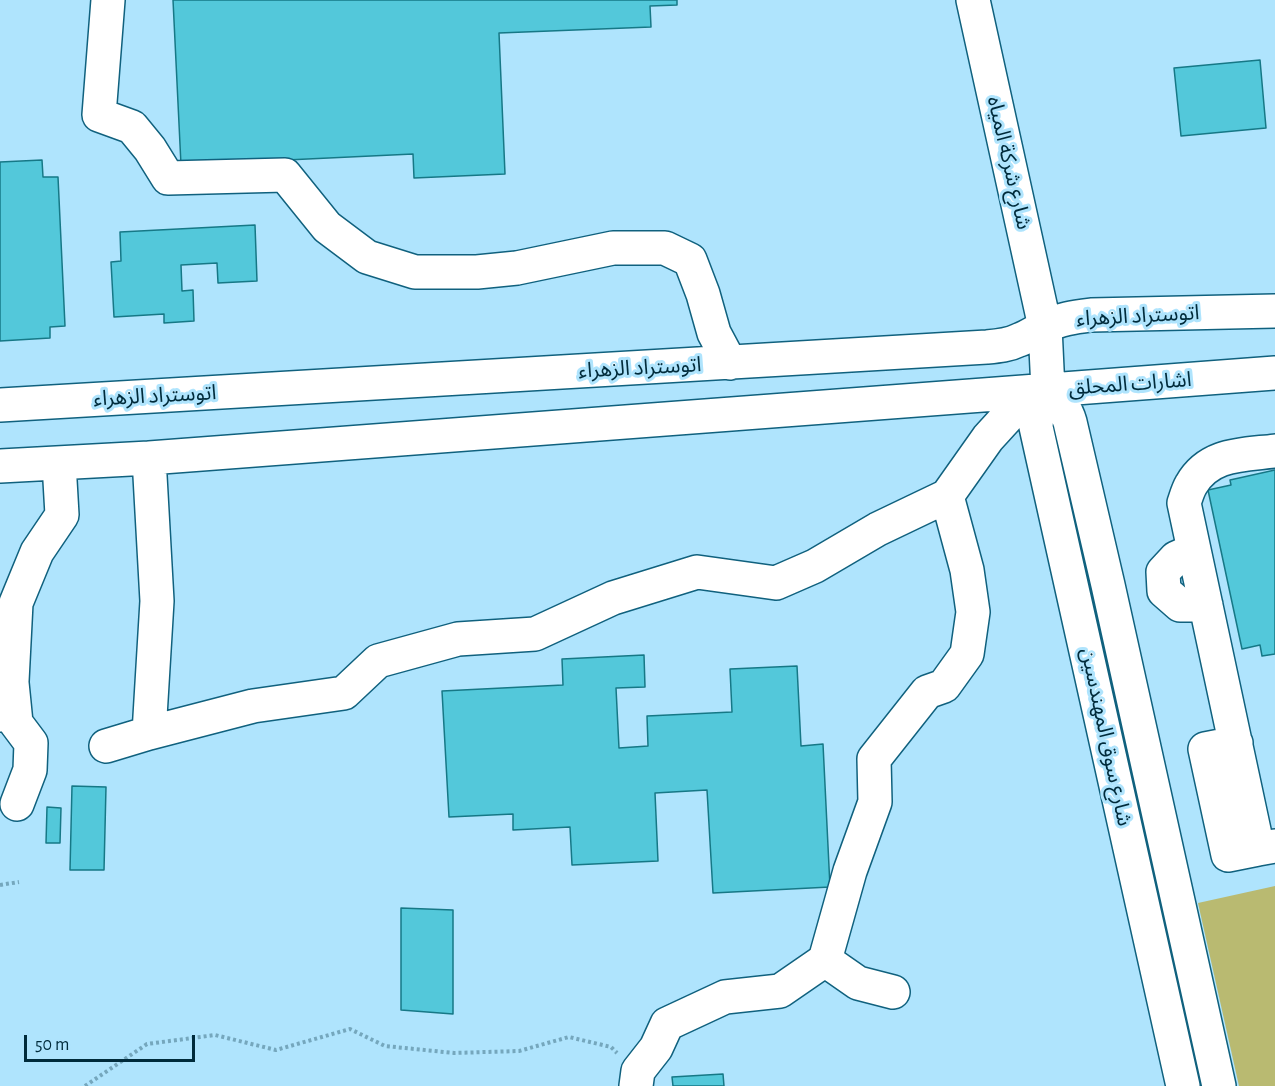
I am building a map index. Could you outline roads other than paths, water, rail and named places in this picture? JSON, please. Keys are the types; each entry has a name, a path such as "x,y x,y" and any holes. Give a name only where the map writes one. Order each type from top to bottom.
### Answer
{"street":[{"path":"108,0 99,114 132,127 150,149 168,178 285,175 327,227 367,257 415,272 477,272 517,268 613,248 665,248 690,260 714,333 730,363"},
{"name":"شارع شركة المياه","path":"973,0 1045,327"},
{"name":"اتوستراد الزهراء","path":"0,405 1003,345 1018,341 1061,320 1091,315 1275,311"},
{"name":"اشارات المحلق","path":"1045,327 1039,391 1275,373"},
{"path":"105,746 253,706 344,693 378,661 458,639 536,634 613,598 697,572 776,583 815,566 878,529 947,496 988,438 1039,391"},
{"path":"0,466 148,458 1039,391 1056,396 1067,412 1108,585 1219,1086"},
{"name":"شارع سوق المهندسين","path":"1039,391 1036,427 1183,1086"},
{"path":"1267,847 1228,855 1205,749 1236,743 1206,605 1180,605 1164,591 1163,572 1176,558 1194,550 1184,502 1190,485 1205,468 1226,457 1275,451"},
{"path":"148,458 157,601 149,733"},
{"path":"17,804 30,770 31,743 16,723 12,681 16,603 37,552 62,515 59,464"},
{"path":"637,1079 656,1048 667,1024 725,997 780,991 825,960 850,871 875,802 874,759 927,692 944,686 967,654 974,612 967,570 947,496"},
{"path":"1074,593 1108,585"},
{"path":"0,715 12,681"},
{"path":"825,960 858,983 893,992"}]}
